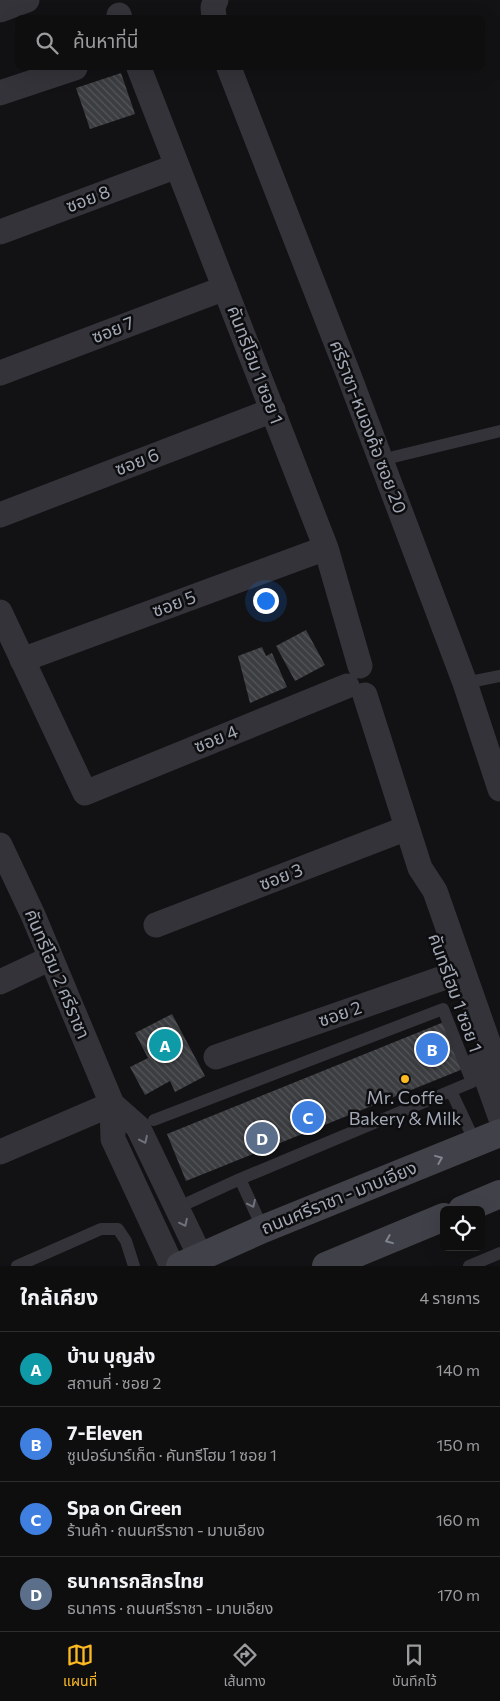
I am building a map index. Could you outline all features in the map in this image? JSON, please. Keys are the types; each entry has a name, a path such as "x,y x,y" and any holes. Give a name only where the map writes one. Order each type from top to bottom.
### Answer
{"main road":[{"name":"ถนนศรีราชา - มาบเอียง","path":"190,1261 263,1228 488,1139"},
{"path":"472,1206 500,1194"},
{"path":"339,1263 440,1219"}],"street":[{"path":"0,10 27,0"},
{"path":"0,93 69,70"},
{"name":"คันทรีโฮม 1 ซอย 1","path":"139,70 326,548 360,666 353,668 348,673 346,680 356,691 407,828 420,868 419,894 456,974 497,1085 500,1116"},
{"name":"ศรีราชา-หนองค้อ ซอย 20","path":"230,70 465,683 500,789"},
{"name":"ซอย 8","path":"0,232 177,166"},
{"name":"ซอย 7","path":"0,373 225,288"},
{"name":"ซอย 6","path":"0,514 273,410"},
{"name":"ซอย 5","path":"22,660 326,548"},
{"path":"0,612 22,660"},
{"name":"ซอย 4","path":"22,660 85,793 356,691"},
{"name":"ซอย 3","path":"156,925 407,828"},
{"name":"คันทรีโฮม 2 ศรีราชา","path":"0,845 51,958 112,1104 113,1139 172,1266"},
{"path":"0,982 51,958"},
{"name":"ซอย 2","path":"216,1057 456,974"},
{"path":"0,1152 112,1104"},
{"name":"คันทรีโฮม 2 ศรีราชา","path":"112,1104 138,1127 190,1261"}],"lane":[{"path":"381,460 500,431"},
{"path":"465,683 500,676"},
{"path":"154,1120 443,1009 472,1082 240,1179 190,1202"},
{"path":"452,1091 488,1139"},
{"path":"240,1179 263,1228"},
{"path":"17,1266 101,1229 118,1229 126,1241 134,1266"},
{"path":"469,1266 493,1260"}],"building":[{"path":"121,73 135,114 90,129 76,88"},
{"path":"306,630 325,665 295,681 276,646"},
{"path":"262,647 266,656 272,653 287,687 250,703 238,656"},
{"path":"172,1014 205,1076 175,1092 170,1081 145,1095 130,1067 148,1058 135,1033"},
{"path":"444,1022 463,1069 186,1181 167,1134"}],"place":[{"name":"บ้าน บุญส่ง","path":"165,1045"},
{"name":"7-Eleven","path":"432,1049"},
{"name":"Mr. Coffe Bakery & Milk","path":"405,1079"},
{"name":"Spa on Green","path":"308,1117"},
{"name":"ธนาคารกสิกรไทย","path":"262,1138"}]}
